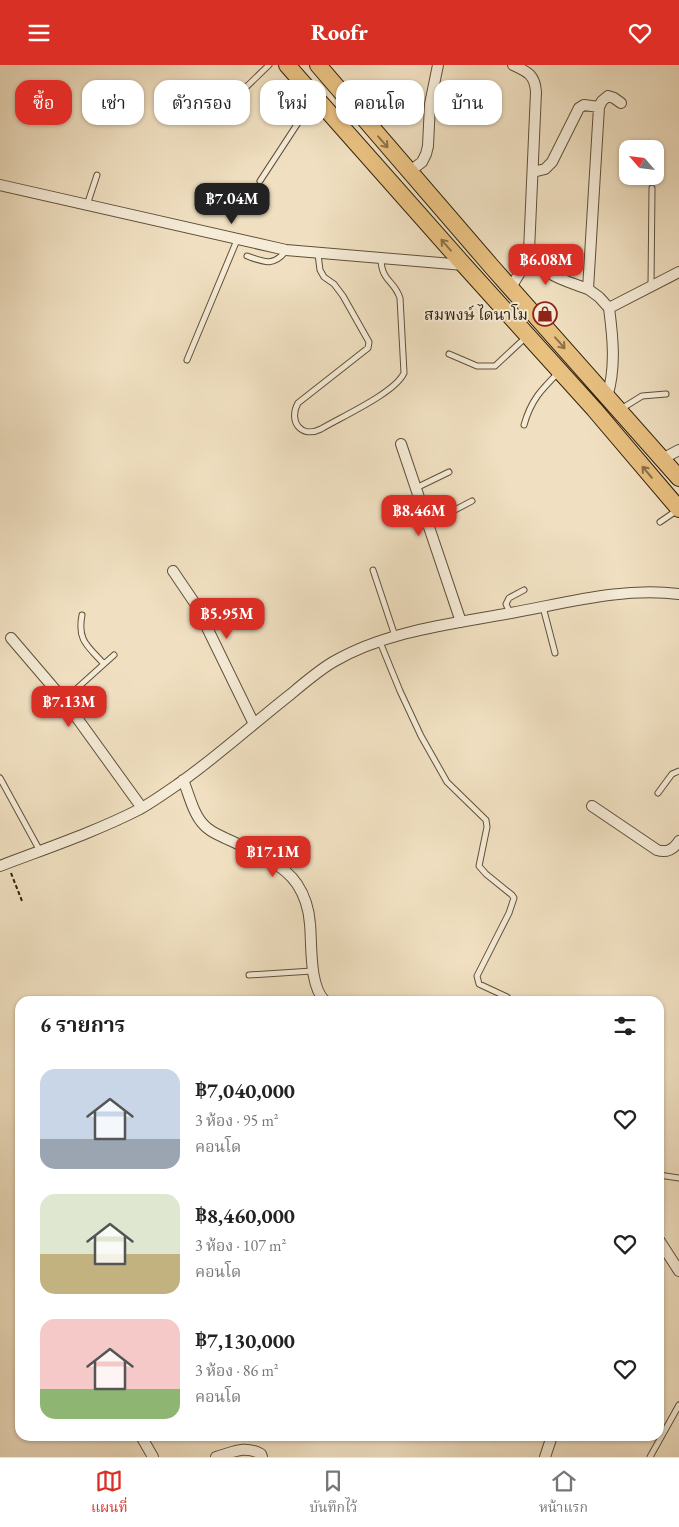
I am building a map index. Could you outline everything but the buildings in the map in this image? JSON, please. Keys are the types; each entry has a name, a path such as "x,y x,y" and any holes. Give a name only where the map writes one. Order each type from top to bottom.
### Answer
{"main road":[{"path":"287,65 301,80"},
{"path":"318,65 336,87"},
{"path":"326,107 560,371 679,509"},
{"path":"369,125 679,478"}],"street":[{"path":"409,172 422,162 426,154 430,104 438,65"},
{"path":"511,287 524,266 529,251 536,81 529,74 513,65"},
{"path":"588,289 599,107 608,96 621,103"},
{"path":"533,172 545,169 552,162 579,107 584,105 599,107"},
{"path":"0,185 286,250 464,265"},
{"path":"529,251 544,270 553,276 588,289 599,297 609,309 613,357 611,382 607,397"},
{"path":"609,309 679,271"},
{"path":"401,444 462,622"},
{"path":"662,459 679,450"},
{"path":"173,571 196,605 254,724"},
{"path":"4,864 89,833 142,808 183,780 332,663 380,641 462,622 625,592 679,594"},
{"path":"11,638 64,700 142,808"},
{"path":"183,780 198,817 204,825 279,867 292,877 298,885 306,901 310,922 312,971 321,996"},
{"path":"592,806 657,850 669,851 679,841"},
{"path":"664,1248 679,1271"},
{"path":"144,1441 153,1457"},
{"path":"545,1457 550,1441"},
{"path":"216,1457 251,1449 261,1454 262,1457"}],"lane":[{"path":"250,83 269,65"},
{"path":"260,181 297,125"},
{"path":"86,205 97,175"},
{"path":"652,188 652,286"},
{"path":"187,360 237,239"},
{"path":"247,256 265,262 273,261 280,259 286,250"},
{"path":"318,254 320,271 324,277 334,284 343,296 369,342 368,348 298,403 294,410 294,418 298,426 307,433 313,433 321,429 390,389 401,379 404,373 400,298 398,291 383,274 381,258"},
{"path":"449,354 477,365 495,366 527,335"},
{"path":"524,425 533,400 560,371"},
{"path":"619,410 642,395 666,394"},
{"path":"415,489 449,472"},
{"path":"428,524 472,501"},
{"path":"660,522 679,509"},
{"path":"374,570 395,637"},
{"path":"510,613 506,604 509,598 524,590"},
{"path":"543,607 555,653"},
{"path":"82,615 80,631 84,642 104,664"},
{"path":"380,641 408,709 447,782 486,820 487,827 479,866 514,898 509,913 477,976 479,984 505,996"},
{"path":"64,700 114,655"},
{"path":"658,793 672,774 679,771"},
{"path":"0,778 40,851"},
{"path":"249,975 312,971"},
{"path":"664,1176 679,1177"},
{"path":"664,1432 679,1405"},
{"path":"650,1457 659,1441"}],"path":[{"path":"4,864 22,901"}],"place":[{"name":"สมพงษ์ ไดนาโม","path":"545,314"}]}
